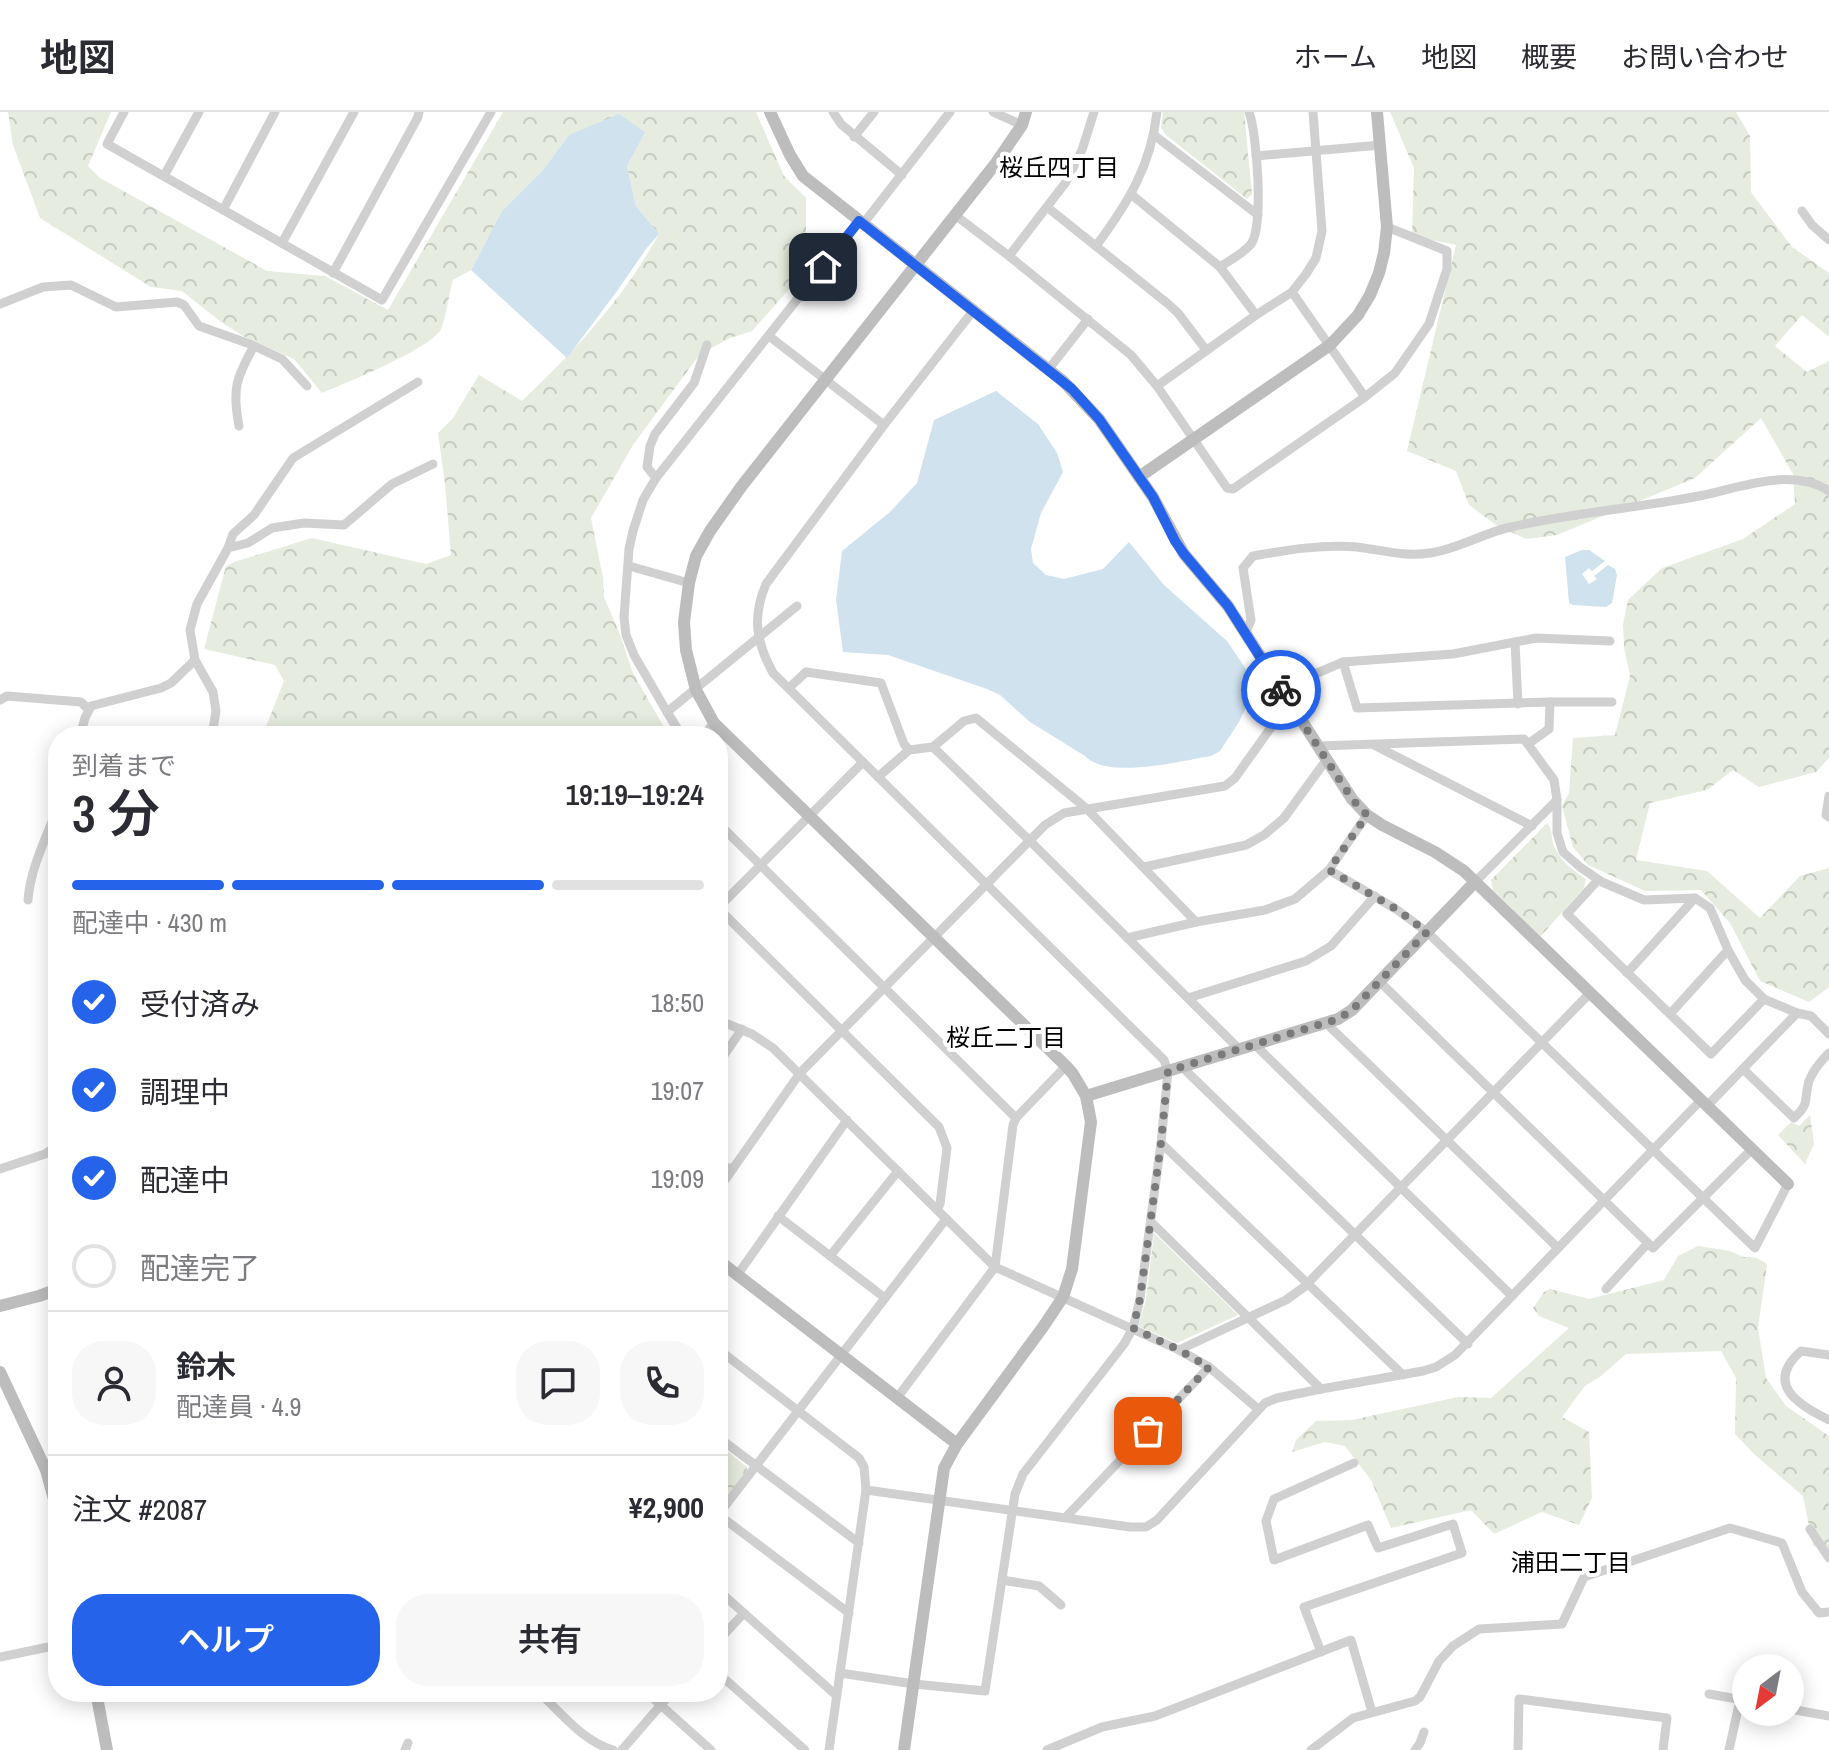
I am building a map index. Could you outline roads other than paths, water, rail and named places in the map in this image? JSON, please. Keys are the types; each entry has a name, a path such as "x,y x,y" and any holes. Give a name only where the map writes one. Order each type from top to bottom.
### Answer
{"street":[{"path":"124,112 107,144 382,300 491,112"},
{"path":"164,176 199,112"},
{"path":"223,210 275,112"},
{"path":"282,243 354,112"},
{"path":"333,273 419,112"},
{"path":"770,112 803,176 1072,389 1099,419 1153,497 1175,541 1228,606 1352,799 1367,815 1448,859 1475,882 1788,1184 1755,1248 1427,932 1396,909 1329,870"},
{"path":"833,112 854,137 902,175"},
{"path":"854,137 874,112"},
{"path":"676,726 634,655 626,635 624,617 629,549 643,500 656,478 950,112"},
{"path":"717,726 696,690 686,650 684,622 696,556 741,487 996,163 1024,118 993,112"},
{"path":"1009,256 1066,182 1082,150 1094,112"},
{"path":"1096,246 1132,195 1154,135 1157,112"},
{"path":"1220,267 1250,246 1256,235 1256,156 1249,112"},
{"path":"1157,386 1292,292 1316,258 1322,231 1313,112"},
{"path":"1139,477 1330,345 1358,315 1379,273 1387,227 1377,112"},
{"path":"1154,135 1258,215"},
{"path":"1256,156 1381,145"},
{"path":"1132,195 1220,267 1256,315"},
{"path":"1047,207 1167,303 1206,350"},
{"path":"1802,211 1829,240"},
{"path":"955,215 1131,355 1157,386 1227,488 1233,489 1395,373 1429,324 1447,269 1447,251 1387,227"},
{"path":"0,304 43,287 71,285 116,307 177,302 184,305 199,326 282,359 307,386"},
{"path":"1292,292 1365,397"},
{"path":"840,1673 985,1691 1015,1494 1023,1474 1124,1344 1133,1328 1140,1299 1161,1143 1168,1071 1164,1060 773,673 758,638 759,600 766,584 973,311"},
{"path":"1048,370 1088,319"},
{"path":"769,336 884,425"},
{"path":"656,478 647,467 650,446 655,434 694,383 707,345"},
{"path":"239,426 235,402 237,380 254,346"},
{"path":"214,726 216,711 213,692 195,660 190,630 197,604 233,534 254,515 293,458 418,382"},
{"path":"228,548 248,543 272,528 304,523 344,525 392,484 433,464"},
{"path":"1246,632 1251,620 1243,568 1253,556 1298,548 1354,547 1402,554 1429,553 1507,527 1702,496 1768,480 1807,482 1829,491"},
{"path":"629,566 689,583"},
{"path":"667,712 797,606"},
{"path":"1280,689 1343,662 1453,654 1536,638 1610,641"},
{"path":"1515,642 1518,704"},
{"path":"83,726 91,706 161,688 171,683 195,660"},
{"path":"1343,662 1357,708 1612,702"},
{"path":"789,688 806,672 881,683 909,750"},
{"path":"0,700 7,696 81,702 88,709"},
{"path":"728,1175 800,1073 1045,825 1064,813 1086,808 1225,786 1235,778 1289,702"},
{"path":"1528,744 1549,729 1550,702"},
{"path":"878,777 909,750 933,747 964,721 976,718 1086,808 1196,922"},
{"path":"728,737 1066,1066 1086,1096 1091,1122 1072,1269 1063,1297 957,1444 944,1468 904,1750"},
{"path":"1318,746 1524,739 1554,780 1557,833 1563,852 1598,880 1644,900 1695,898 1710,908 1745,980 1764,999 1811,1016 1829,1034"},
{"path":"1371,744 1532,826"},
{"path":"933,747 1239,1049"},
{"path":"1144,867 1246,845 1264,835 1284,818 1327,759"},
{"path":"728,898 863,762"},
{"path":"1829,796 1826,807 1829,817"},
{"path":"1086,1096 1338,1019 1352,1010 1380,982 1557,800"},
{"path":"1127,938 1265,910 1295,899 1329,870 1367,815"},
{"path":"28,900 48,832"},
{"path":"728,833 1016,1118"},
{"path":"1598,880 1567,914 1711,1054 1764,999"},
{"path":"1188,998 1306,961 1331,946 1375,896"},
{"path":"1627,973 1695,898"},
{"path":"728,918 939,1127 947,1148 937,1210"},
{"path":"1670,1014 1728,950"},
{"path":"1380,982 1653,1248 1752,1149"},
{"path":"1179,1350 1286,1300 1307,1283 1590,993"},
{"path":"866,1490 1146,1527 1157,1520 1265,1403 1321,1389 1423,1371 1455,1355 1653,1150 1743,1069 1797,1013"},
{"path":"1326,1023 1558,1248"},
{"path":"728,1024 773,1048 995,1267 1179,1350 1209,1367 1258,1409"},
{"path":"728,1049 742,1029"},
{"path":"1254,1044 1512,1296"},
{"path":"1743,1069 1794,1118 1805,1107 1809,1079 1829,1053"},
{"path":"897,1398 995,1267 1013,1125 1016,1118 1066,1066"},
{"path":"1181,1066 1468,1344"},
{"path":"738,1274 847,1120"},
{"path":"1161,1143 1403,1375"},
{"path":"0,1169 48,1152"},
{"path":"728,1168 733,1168"},
{"path":"830,1256 898,1171"},
{"path":"778,1216 885,1298"},
{"path":"728,1502 946,1219"},
{"path":"1151,1222 1321,1389"},
{"path":"1606,1289 1648,1243"},
{"path":"728,1267 957,1444"},
{"path":"0,1306 48,1293"},
{"path":"1829,1355 1801,1351 1789,1361 1783,1374 1785,1385 1794,1398 1829,1420"},
{"path":"728,1357 859,1458 864,1467 866,1490 829,1750"},
{"path":"1066,1517 1209,1367"},
{"path":"0,1372 48,1477"},
{"path":"728,1445 859,1543"},
{"path":"1321,1652 1304,1607 1462,1553 1453,1524 1378,1548 1368,1525 1274,1560 1266,1521 1274,1499 1354,1463"},
{"path":"728,1522 849,1613"},
{"path":"1311,1750 1353,1718 1415,1701 1439,1661 1453,1646 1479,1629 1562,1624 1584,1577 1730,1528 1782,1543 1802,1592 1819,1613 1829,1612"},
{"path":"1810,1529 1829,1558"},
{"path":"1002,1580 1039,1586 1061,1605"},
{"path":"728,1599 837,1696"},
{"path":"728,1630 744,1613"},
{"path":"1047,1750 1102,1727 1155,1716 1351,1640 1372,1712"},
{"path":"0,1657 48,1647"},
{"path":"728,1682 805,1750"},
{"path":"1709,1694 1732,1698"},
{"path":"1518,1750 1519,1699 1667,1718 1663,1750"},
{"path":"98,1702 107,1750"},
{"path":"550,1702 579,1730 601,1746 613,1750"},
{"path":"658,1702 711,1750"},
{"path":"622,1750 664,1702"},
{"path":"1804,1712 1829,1716"},
{"path":"1729,1750 1736,1726"},
{"path":"1415,1750 1424,1732"}],"water":[{"path":"619,114 645,132 627,166 636,206 659,234 567,358 471,270 502,211 542,171 569,135"},
{"path":"996,391 1038,424 1057,453 1063,472 1041,513 1031,549 1033,563 1046,575 1064,579 1103,569 1129,542 1164,585 1227,641 1248,672 1246,707 1220,751 1211,756 1164,765 1110,767 1096,763 1030,722 1000,695 987,689 888,655 843,652 836,600 842,551 890,512 917,483 934,420"},
{"path":"1589,550 1605,561 1582,574 1589,584 1608,565 1615,569 1617,575 1612,603 1606,607 1569,603 1565,557"}],"district":[{"name":"桜丘四丁目","path":"1059,168"},
{"name":"桜丘二丁目","path":"1006,1038"},
{"name":"浦田二丁目","path":"1571,1563"}]}
